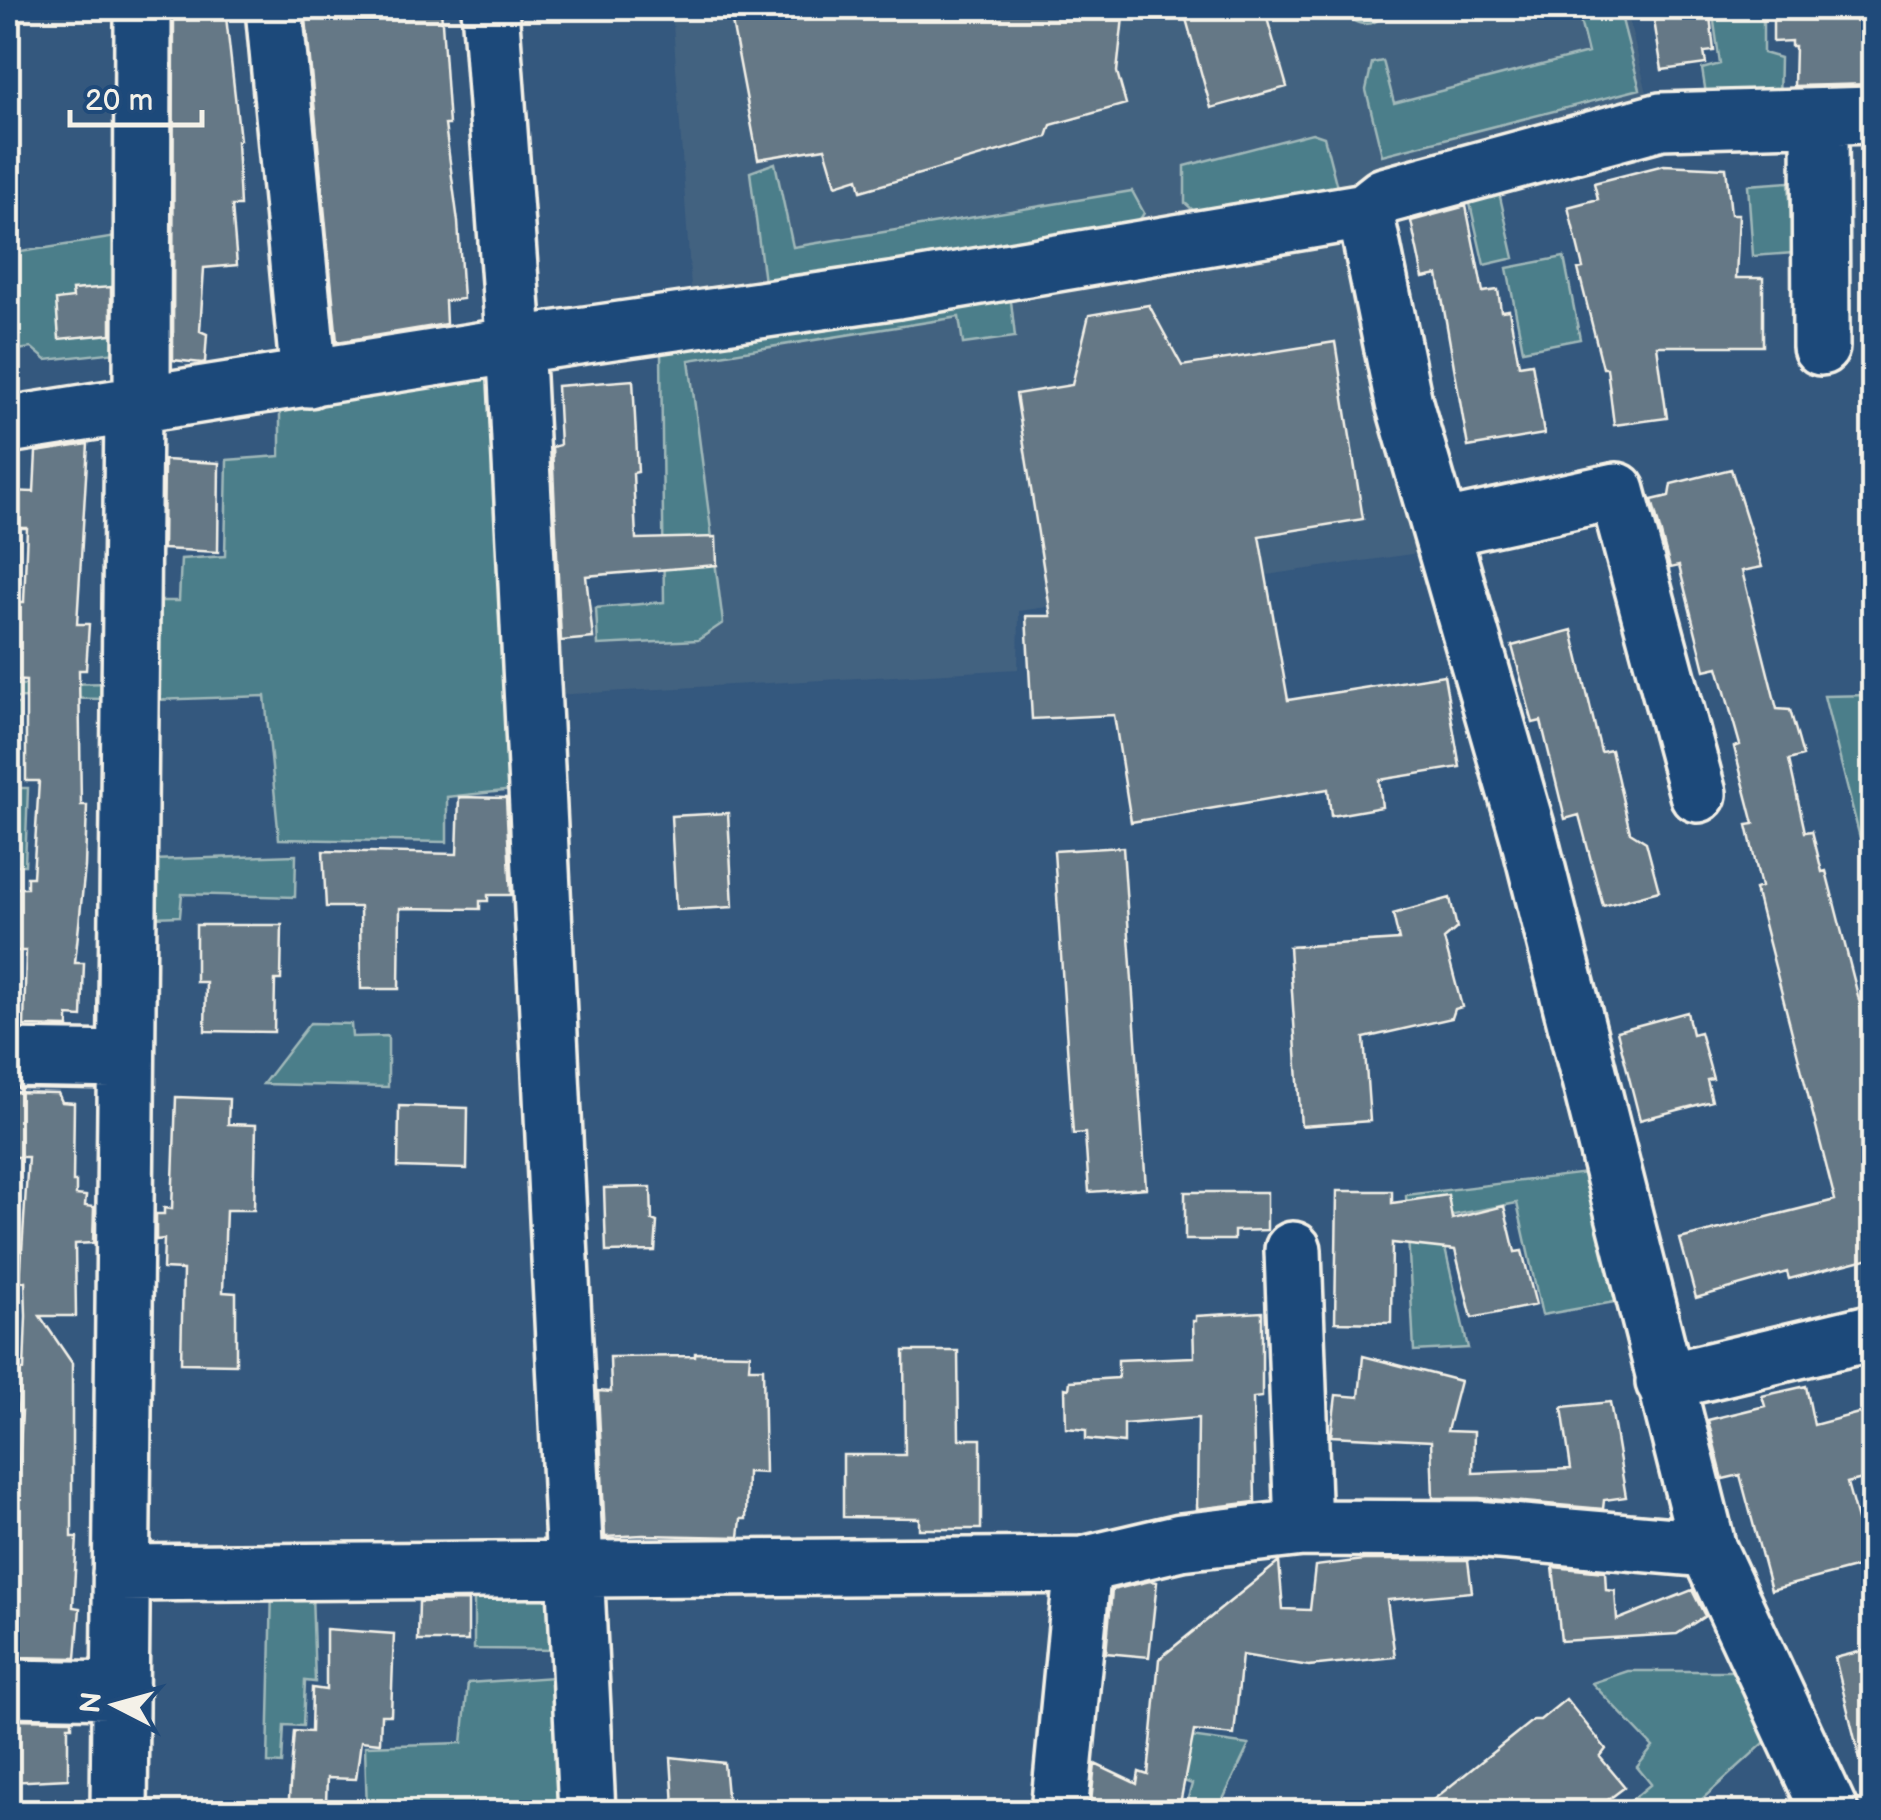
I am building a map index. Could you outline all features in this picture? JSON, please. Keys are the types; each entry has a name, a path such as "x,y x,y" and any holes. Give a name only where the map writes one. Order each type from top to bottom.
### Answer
{"street":[{"path":"119,1812 126,1060 143,8"},
{"path":"274,8 309,379"},
{"path":"490,8 516,345 587,1812"},
{"path":"8,425 898,290 1365,212 1384,196 1661,121 1874,115"},
{"path":"1820,117 1821,347"},
{"path":"1365,212 1404,403 1529,837 1708,1549 1830,1812"},
{"path":"1441,530 1617,491 1698,794"},
{"path":"8,1058 126,1060"},
{"path":"1293,1250 1303,1528"},
{"path":"1664,1382 1874,1332"},
{"path":"122,1573 1083,1565 1181,1542 1303,1528 1476,1530 1708,1549"},
{"path":"1060,1812 1083,1565"},
{"path":"8,1688 121,1690"}],"shaded area":[{"path":"672,8 1626,8 1651,109 1357,191 692,302"},
{"path":"1334,238 1352,252 1425,552 1019,611 1018,669 553,695 550,610 664,602 661,352"}],"green space":[{"path":"1342,8 1388,8 1378,20 1366,24 1347,16"},
{"path":"1577,8 1619,8 1640,89 1382,155 1366,90 1372,63 1383,61 1394,103 1588,53"},
{"path":"1712,8 1763,8 1763,53 1780,58 1779,102 1707,100 1702,69 1720,64"},
{"path":"1312,133 1324,137 1339,195 1203,219 1185,203 1185,166"},
{"path":"775,163 793,247 1132,191 1144,213 1133,231 765,290 750,172"},
{"path":"1789,182 1793,253 1753,256 1748,185"},
{"path":"1498,188 1514,258 1484,265 1468,195"},
{"path":"135,234 135,350 46,360 32,348 8,351 8,254"},
{"path":"1564,257 1580,339 1523,350 1507,268"},
{"path":"1010,292 1015,337 963,344 959,317 689,360 723,623 698,640 598,645 596,608 664,602 661,352"},
{"path":"504,369 515,790 447,797 447,842 279,839 265,696 155,700 155,601 179,601 181,559 225,556 227,460 280,456 280,403"},
{"path":"8,533 18,534 17,589 8,588"},
{"path":"113,683 112,699 8,698 8,685"},
{"path":"1874,695 1873,889 1824,696"},
{"path":"8,704 20,704 19,779 8,779"},
{"path":"8,788 28,788 25,865 8,865"},
{"path":"296,855 295,897 182,894 180,916 154,917 153,860"},
{"path":"310,1023 351,1024 352,1037 388,1036 388,1087 263,1084"},
{"path":"1586,1173 1620,1301 1542,1315 1517,1203 1438,1218 1468,1348 1414,1351 1406,1195"},
{"path":"272,1588 312,1593 315,1682 305,1681 303,1726 284,1725 282,1764 268,1763"},
{"path":"551,1590 560,1650 474,1649 474,1591"},
{"path":"1628,1671 1742,1671 1773,1735 1688,1812 1617,1812 1651,1784 1637,1767 1653,1747 1592,1683"},
{"path":"567,1676 567,1812 367,1812 365,1746 462,1743 468,1683"},
{"path":"1161,1733 1249,1745 1217,1812 1184,1812 1192,1784 1184,1781"}],"building":[{"path":"174,8 225,8 240,140 240,206 232,206 237,265 204,268 200,331 207,334 202,363 173,360"},
{"path":"305,8 441,8 449,125 445,125 463,299 445,301 446,324 337,342"},
{"path":"804,8 1124,8 1117,72 1126,104 1051,125 1047,137 861,191 858,178 836,185 825,148 758,159 732,22"},
{"path":"1183,8 1264,8 1287,87 1211,108"},
{"path":"1652,8 1709,8 1714,51 1704,52 1706,64 1662,70"},
{"path":"1773,8 1874,8 1874,84 1794,86 1795,46 1791,46 1791,41 1773,42"},
{"path":"1664,165 1726,168 1731,214 1739,214 1736,278 1763,278 1763,346 1657,346 1667,418 1614,425 1607,368 1603,368 1578,269 1583,268 1568,207 1598,199 1594,183"},
{"path":"1466,206 1483,292 1498,290 1501,311 1509,310 1519,365 1532,363 1544,434 1468,447 1438,275 1423,278 1411,221"},
{"path":"111,287 111,334 59,339 56,300 73,298 72,290"},
{"path":"1149,305 1182,366 1335,342 1363,519 1259,536 1288,700 1444,675 1460,767 1379,780 1382,807 1331,816 1328,789 1131,822 1114,715 1032,719 1026,616 1051,616 1016,394 1072,385 1089,315"},
{"path":"633,380 638,472 633,473 636,539 716,537 717,565 586,576 593,638 561,641 552,447 560,445 557,386"},
{"path":"88,444 77,624 89,624 86,670 79,670 81,805 87,805 75,963 84,963 82,1017 68,1016 68,1027 24,1026 26,951 8,951 8,888 27,888 27,877 33,877 39,781 26,781 26,681 8,680 8,602 24,602 27,528 8,528 8,491 34,492 36,452"},
{"path":"164,460 219,463 218,552 163,549"},
{"path":"1731,469 1762,567 1742,571 1777,709 1790,710 1803,756 1789,760 1805,832 1812,831 1822,872 1826,871 1874,1058 1874,1257 1789,1279 1787,1272 1696,1298 1680,1239 1835,1200 1755,889 1761,887 1747,825 1754,824 1734,747 1740,745 1718,667 1705,670 1679,566 1670,568 1652,500 1669,496 1671,484"},
{"path":"1572,630 1601,752 1611,750 1630,832 1646,842 1659,891 1603,906 1579,815 1565,819 1541,721 1533,723 1512,646"},
{"path":"459,797 506,798 511,895 488,895 488,901 480,901 480,909 400,908 399,989 361,989 360,907 326,907 323,851 457,854"},
{"path":"728,813 733,907 676,910 671,816"},
{"path":"1123,847 1146,1188 1089,1192 1085,1133 1073,1134 1054,851"},
{"path":"1450,898 1457,928 1444,939 1462,1007 1455,1009 1452,1018 1364,1038 1370,1121 1301,1126 1289,947 1399,940 1393,914"},
{"path":"196,925 282,925 281,980 275,980 274,1032 205,1031 206,982 196,982"},
{"path":"1687,1012 1692,1034 1700,1032 1713,1079 1707,1080 1712,1101 1640,1120 1617,1031"},
{"path":"8,1092 58,1093 62,1102 74,1103 73,1182 76,1195 86,1196 85,1206 94,1207 93,1243 75,1244 76,1316 40,1316 72,1363 72,1537 77,1537 73,1607 80,1608 76,1658 14,1657 17,1582 8,1582 8,1499 17,1499 20,1370 24,1370 26,1316 25,1281 20,1282 28,1157 8,1157"},
{"path":"176,1097 229,1099 228,1124 256,1125 254,1210 226,1210 223,1292 236,1293 236,1364 181,1363 183,1270 163,1269 164,1239 156,1240 156,1214 164,1214 164,1208 172,1209"},
{"path":"399,1106 468,1108 467,1169 398,1167"},
{"path":"651,1187 652,1220 657,1222 655,1251 606,1252 604,1188"},
{"path":"1337,1191 1392,1191 1392,1203 1448,1195 1452,1219 1504,1206 1515,1252 1522,1251 1536,1305 1472,1318 1455,1250 1392,1243 1391,1323 1335,1322"},
{"path":"1185,1192 1267,1192 1267,1230 1234,1231 1234,1240 1185,1240"},
{"path":"1262,1312 1262,1397 1253,1398 1255,1502 1197,1509 1198,1418 1124,1424 1124,1443 1086,1439 1086,1430 1066,1428 1065,1388 1069,1389 1070,1381 1118,1378 1118,1360 1194,1357 1196,1316"},
{"path":"904,1351 958,1351 959,1439 981,1439 981,1529 919,1529 919,1518 843,1517 843,1455 905,1455"},
{"path":"750,1354 749,1368 763,1368 765,1473 747,1472 746,1519 741,1519 739,1537 605,1537 598,1391 611,1392 610,1357"},
{"path":"1363,1356 1460,1381 1447,1431 1474,1432 1473,1473 1571,1469 1562,1407 1610,1402 1626,1497 1604,1500 1603,1509 1433,1498 1431,1441 1331,1436 1336,1395 1359,1397"},
{"path":"1806,1386 1814,1425 1874,1409 1874,1476 1847,1483 1869,1564 1771,1590 1740,1475 1723,1479 1708,1420 1765,1406 1762,1396"},
{"path":"1364,1560 1468,1560 1472,1592 1387,1600 1395,1657 1309,1666 1242,1655 1234,1735 1194,1731 1180,1804 1199,1812 1090,1812 1095,1764 1137,1784 1139,1772 1148,1775 1159,1659 1279,1562 1283,1609 1310,1610 1315,1566"},
{"path":"1553,1567 1605,1572 1606,1590 1615,1591 1617,1620 1692,1590 1705,1616 1677,1634 1561,1641"},
{"path":"1157,1582 1149,1657 1106,1653 1112,1590"},
{"path":"468,1601 468,1641 418,1641 419,1602"},
{"path":"326,1629 394,1634 391,1715 381,1715 380,1743 361,1741 356,1779 327,1778 326,1802 303,1812 288,1812 294,1731 311,1732 312,1688 326,1690"},
{"path":"1874,1648 1874,1759 1860,1760 1835,1658"},
{"path":"1566,1699 1606,1749 1600,1757 1625,1787 1592,1812 1418,1812 1533,1720 1540,1720"},
{"path":"8,1719 72,1720 72,1726 68,1726 68,1779 8,1782"},
{"path":"671,1757 724,1763 728,1807 674,1806"}]}
